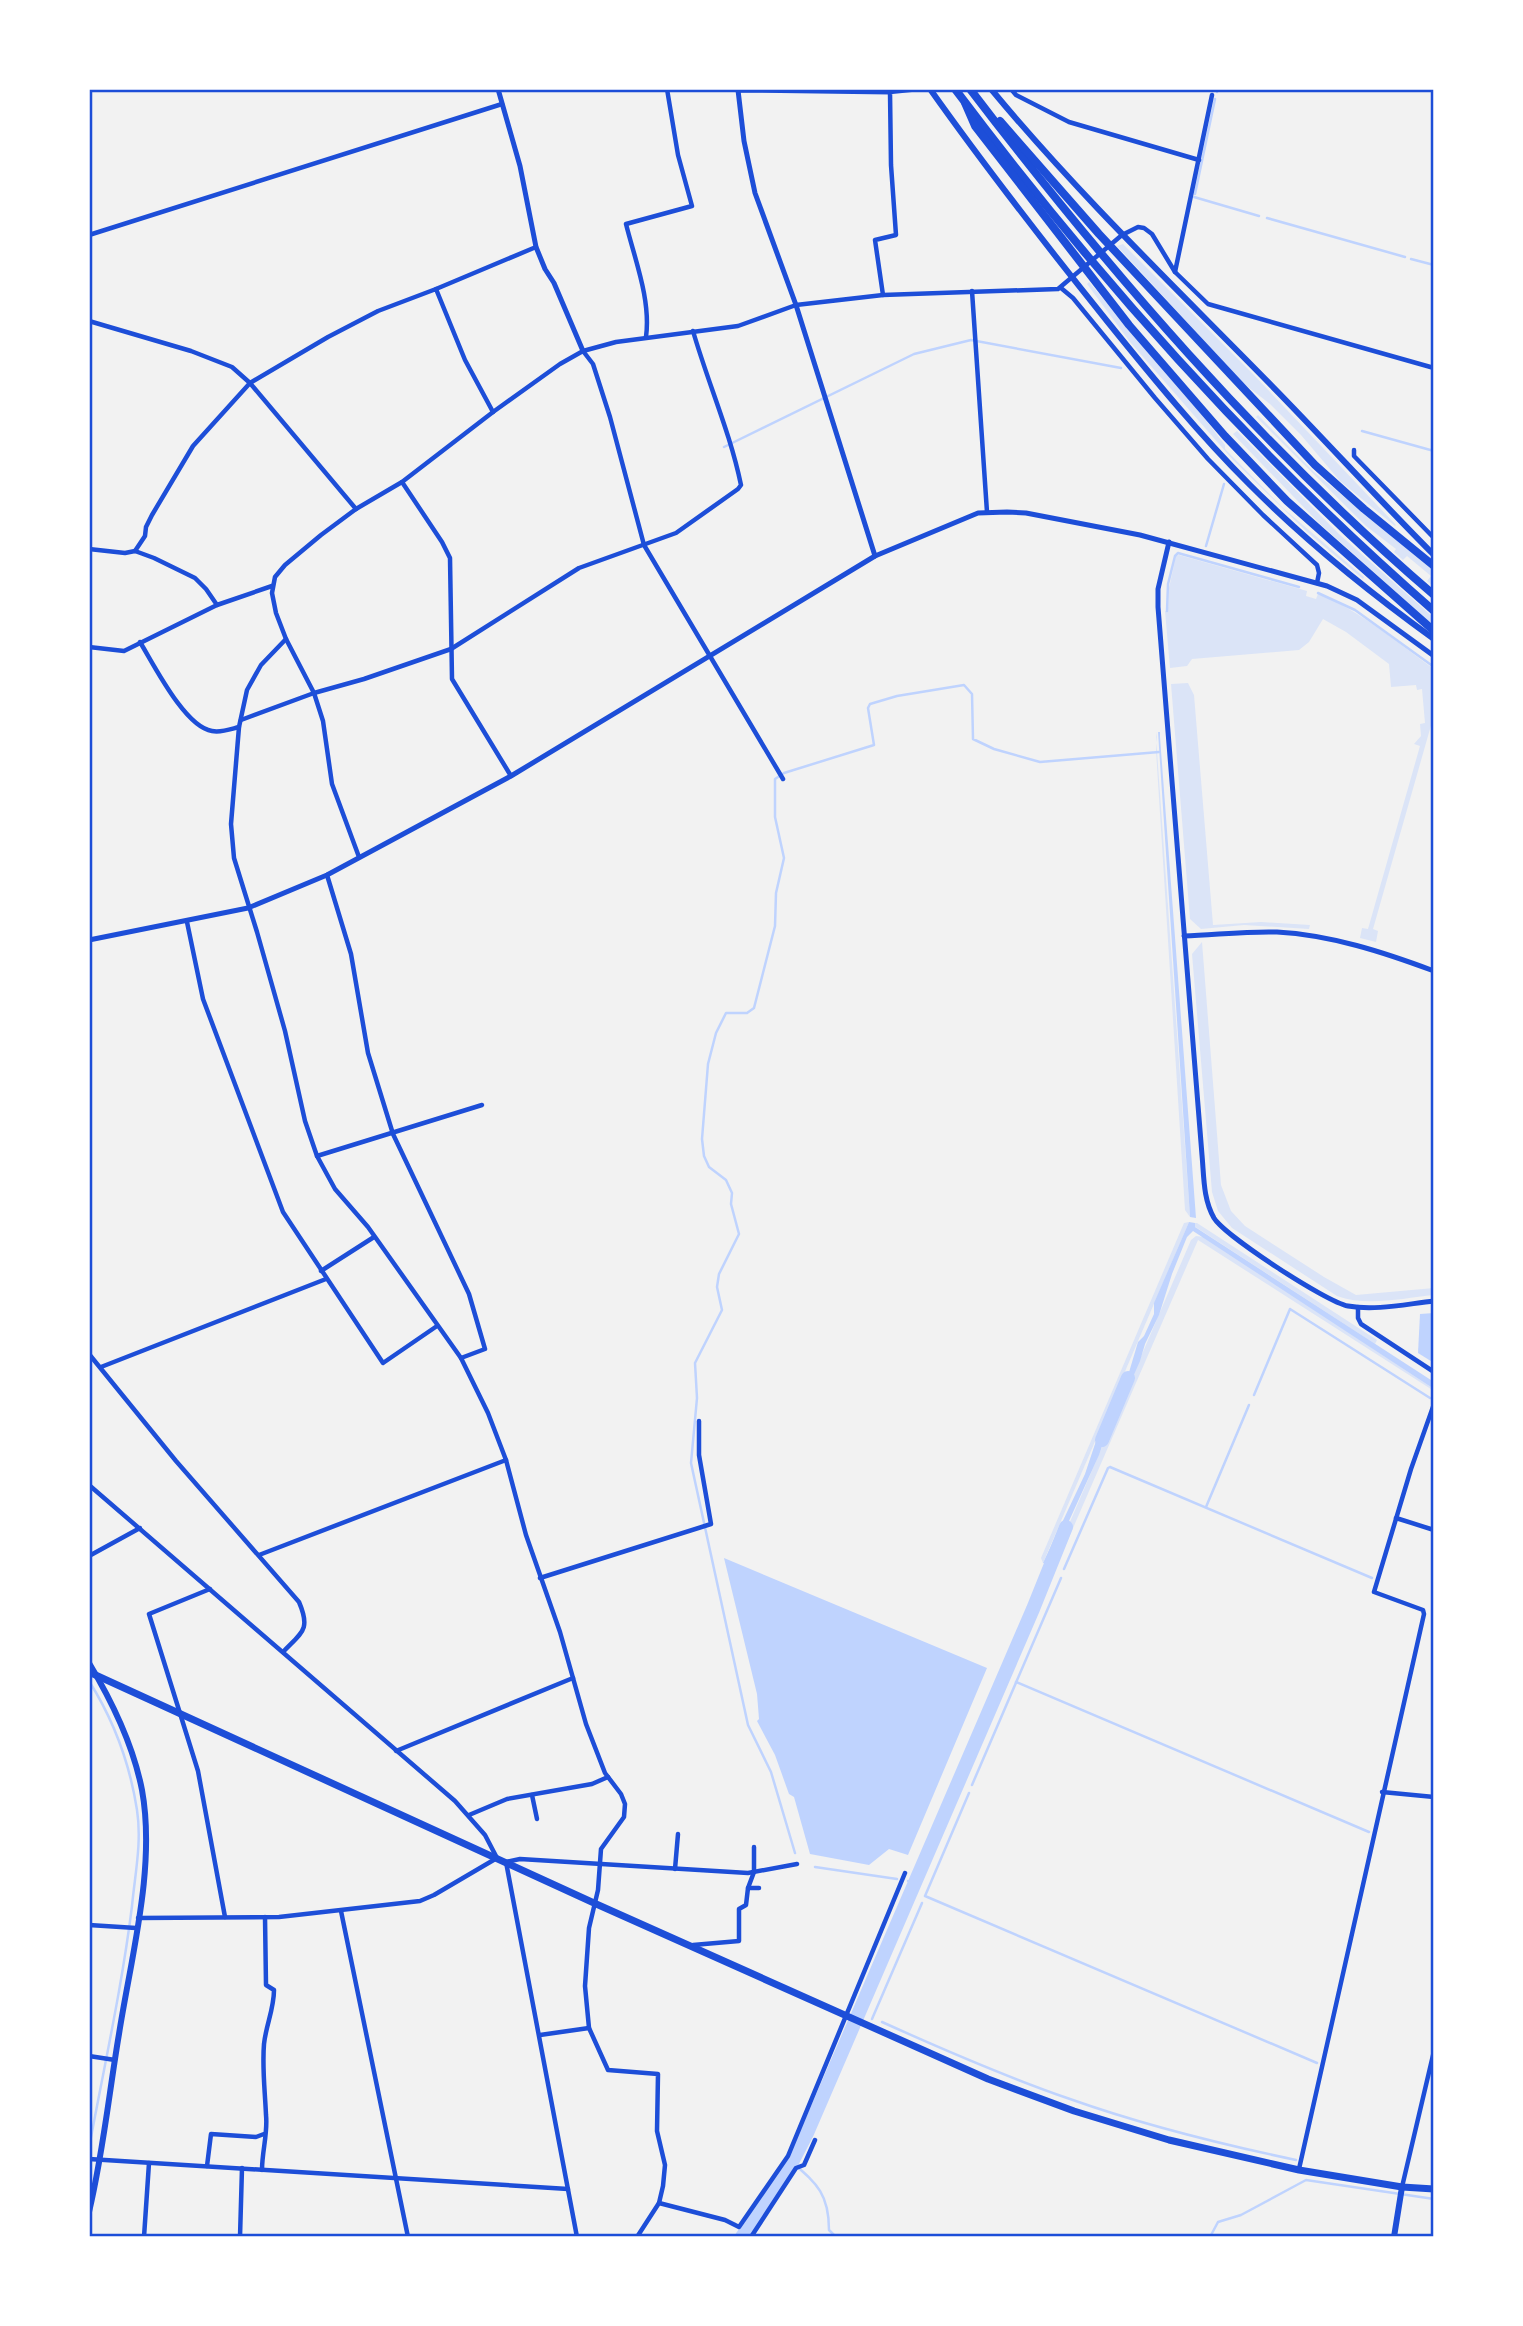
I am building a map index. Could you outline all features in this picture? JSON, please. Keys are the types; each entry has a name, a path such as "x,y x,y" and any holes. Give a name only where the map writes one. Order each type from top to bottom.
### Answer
{"highway":[{"path":"954,89 1071,237 1219,405 1325,513 1434,611"},
{"path":"970,89 1083,231 1199,365 1335,506 1434,595"},
{"path":"965,103 975,126 1129,325 1225,436 1287,500 1434,631"},
{"path":"984,108 1007,127 1099,234 1324,473 1434,566"}],"main road":[{"path":"930,89 1072,278 1164,391 1251,486 1343,570 1434,639"},
{"path":"991,89 1032,138 1122,235 1434,555"},
{"path":"89,1663 125,1734 142,1791 146,1826 145,1869 138,1918 89,2213"},
{"path":"93,1674 988,2079 1074,2111 1169,2140 1299,2170 1402,2187 1434,2189"},
{"path":"1394,2237 1402,2187"}],"street":[{"path":"498,89 520,166 536,247 583,351 593,364 644,545 783,779"},
{"path":"646,337 648,320 644,294 626,224 692,206 678,155 667,89"},
{"path":"727,89 919,89"},
{"path":"1011,89 1016,95 1069,122 1199,160"},
{"path":"738,90 744,141 755,193 796,305 875,556"},
{"path":"883,295 875,240 896,236 890,91"},
{"path":"1175,272 1212,95"},
{"path":"89,235 502,104"},
{"path":"359,857 332,783 323,721 314,693 286,639 276,613 272,586 275,577 285,565 356,509 402,482 493,412 560,364 583,351 646,337 738,326 796,305 883,295 1061,288 1122,235 1138,227 1148,230 1175,272 1202,300 1214,306 1434,368"},
{"path":"89,549 125,554 135,551 145,536 152,515 193,446 250,383 378,311 536,247"},
{"path":"1061,288 1073,298 1154,398 1208,459 1317,565 1317,583"},
{"path":"436,289 465,360 493,412"},
{"path":"972,291 987,512"},
{"path":"89,321 191,351 232,367 250,383 356,509"},
{"path":"241,720 314,693 452,649 579,569 676,533 741,485 734,452 708,382 694,331"},
{"path":"1354,450 1354,456 1434,538"},
{"path":"402,482 450,558 452,679 511,776"},
{"path":"89,940 248,908 327,875 511,776 875,556 948,524 987,512 1026,513 1169,542 1317,583 1357,600 1434,656"},
{"path":"1169,542 1158,589 1158,607 1205,1190 1211,1212 1224,1230 1339,1304 1358,1307 1434,1301"},
{"path":"135,551 195,578 217,605"},
{"path":"89,647 124,651 217,605 272,586"},
{"path":"286,639 261,666 247,690 239,727 230,824 234,858 281,1018 305,1121 317,1156 335,1189 374,1237 461,1358 488,1413 506,1460 586,1724 608,1777 621,1794 625,1813 616,1831 603,1844 598,1890 589,1928 585,1986 589,2028 608,2070 658,2074 657,2132 665,2165 659,2203 637,2237"},
{"path":"140,642 183,712 206,730 215,732 239,727"},
{"path":"327,875 351,954 368,1053 393,1134 469,1294 485,1349 461,1358"},
{"path":"187,922 203,999 283,1212 383,1363 437,1326"},
{"path":"1184,936 1256,932 1305,934 1367,948 1434,971"},
{"path":"317,1156 482,1105"},
{"path":"321,1271 374,1237"},
{"path":"101,1367 326,1279"},
{"path":"1358,1307 1361,1324 1434,1372"},
{"path":"89,1354 176,1461 299,1602 306,1618 305,1628 283,1652"},
{"path":"1299,2170 1424,1614 1423,1610 1374,1592 1434,1404"},
{"path":"540,1578 711,1524 699,1455 699,1421"},
{"path":"259,1555 506,1460"},
{"path":"89,1485 469,1815 485,1835 497,1858 420,1901 265,1917 138,1918"},
{"path":"1396,1518 1434,1530"},
{"path":"89,1556 140,1528"},
{"path":"210,1589 149,1614 198,1771 225,1917"},
{"path":"396,1751 573,1678"},
{"path":"469,1815 508,1799 592,1784 608,1777"},
{"path":"1382,1792 1434,1797"},
{"path":"532,1795 537,1819"},
{"path":"675,1869 678,1834"},
{"path":"691,1945 739,1941 739,1909 746,1906 748,1888 754,1872 754,1847"},
{"path":"577,2237 506,1862 520,1859 754,1872 797,1864"},
{"path":"659,2203 725,2220 739,2227 782,2166 905,1873"},
{"path":"748,1888 760,1888"},
{"path":"341,1911 408,2237"},
{"path":"262,2169 267,2116 264,2102 264,2046 266,2026 274,2001 274,1990 266,1984 265,1917"},
{"path":"89,1925 136,1928"},
{"path":"540,2035 589,2028"},
{"path":"1402,2187 1434,2051"},
{"path":"89,2056 115,2060"},
{"path":"206,2166 211,2134 256,2137 265,2134"},
{"path":"751,2237 796,2168 804,2165 815,2140"},
{"path":"89,2159 568,2189"},
{"path":"144,2237 149,2163"},
{"path":"782,2166 793,2173"},
{"path":"240,2237 242,2168"}],"shaded area":[{"path":"1123,244 1252,373 1395,526 1340,481 1301,435 1270,404 1243,383 1117,246"},
{"path":"1089,282 1201,414 1225,445 1225,449 1283,508 1364,577 1363,579 1307,532 1233,460 1130,342 1087,284"},
{"path":"1258,415 1314,472 1434,571 1434,587 1427,581 1431,576 1407,556 1403,560 1394,552 1396,549 1366,526 1256,417"},
{"path":"1237,431 1339,534 1434,618 1434,626 1318,522 1233,434"},
{"path":"1176,556 1307,591 1306,596 1316,599 1318,594 1334,601 1378,628 1434,669 1434,715 1373,929 1378,931 1376,942 1360,938 1362,928 1368,929 1420,746 1414,744 1421,736 1420,724 1425,723 1422,689 1417,690 1416,685 1391,687 1389,664 1346,632 1323,619 1309,642 1299,650 1192,659 1187,666 1170,668 1165,611 1168,611 1169,588"},
{"path":"1188,683 1194,695 1213,925 1261,922 1310,925 1309,929 1244,925 1201,929 1190,919 1171,684"},
{"path":"1156,743 1190,1217 1185,1210"},
{"path":"1202,942 1221,1185 1231,1211 1245,1226 1356,1295 1434,1288 1434,1295 1373,1301 1337,1296 1232,1228 1218,1211 1212,1192 1192,954"},
{"path":"1189,1222 1043,1563 1041,1558 1184,1223"},
{"path":"1195,1223 1377,1340 1375,1344 1194,1226"},
{"path":"1196,1236 1204,1237 1434,1391 1198,1240 1057,1565 1051,1566 1191,1240"}],"water":[{"path":"1160,732 1196,1218 1190,1217"},
{"path":"1189,1222 1195,1223 1195,1227 1434,1382 1434,1389 1193,1231 1187,1237 1159,1315 1129,1386 1118,1400 1099,1455 1049,1565 1043,1563 1085,1474 1116,1393 1127,1379 1138,1342 1144,1336 1154,1314 1154,1303"},
{"path":"1434,1313 1434,1363 1418,1353 1420,1314"},
{"path":"724,1558 987,1668 908,1855 889,1849 869,1865 810,1854 794,1797 789,1794 775,1755 757,1721 757,1694"}],"waterway":[{"path":"1195,194 1215,99"},
{"path":"1194,197 1259,216"},
{"path":"1267,218 1405,257"},
{"path":"1411,259 1434,265"},
{"path":"724,447 914,354 971,340 1121,368"},
{"path":"1362,431 1434,451"},
{"path":"1206,546 1224,484"},
{"path":"1167,611 1168,584 1178,553 1299,587"},
{"path":"1318,593 1355,610 1434,667"},
{"path":"795,1853 771,1772 748,1725 691,1463 697,1398 695,1363 722,1310 717,1287 719,1274 739,1234 731,1204 732,1193 726,1180 709,1167 704,1156 702,1139 708,1064 716,1033 726,1013 747,1013 754,1008 775,926 776,893 784,858 775,817 775,779 784,773 874,745 868,708 870,704 897,696 964,685 972,694 973,739 994,749 1040,762 1159,752"},
{"path":"1254,1395 1290,1309 1430,1398"},
{"path":"1102,1440 1128,1378"},
{"path":"1206,1507 1249,1405"},
{"path":"1064,1569 1110,1467 1372,1578"},
{"path":"742,2237 792,2162 807,2133 1066,1527"},
{"path":"972,1785 1061,1578"},
{"path":"89,1681 106,1711 125,1759 134,1793 139,1834 123,1967 89,2148"},
{"path":"1016,1682 1369,1832"},
{"path":"969,1793 925,1896 1317,2063"},
{"path":"815,1867 897,1879"},
{"path":"908,1881 913,1884"},
{"path":"872,2019 922,1903"},
{"path":"882,2022 1046,2091 1182,2133 1296,2160"},
{"path":"792,2162 820,2191 827,2207 829,2230 836,2237"},
{"path":"1210,2237 1218,2222 1241,2215 1306,2180 1434,2199"}]}
